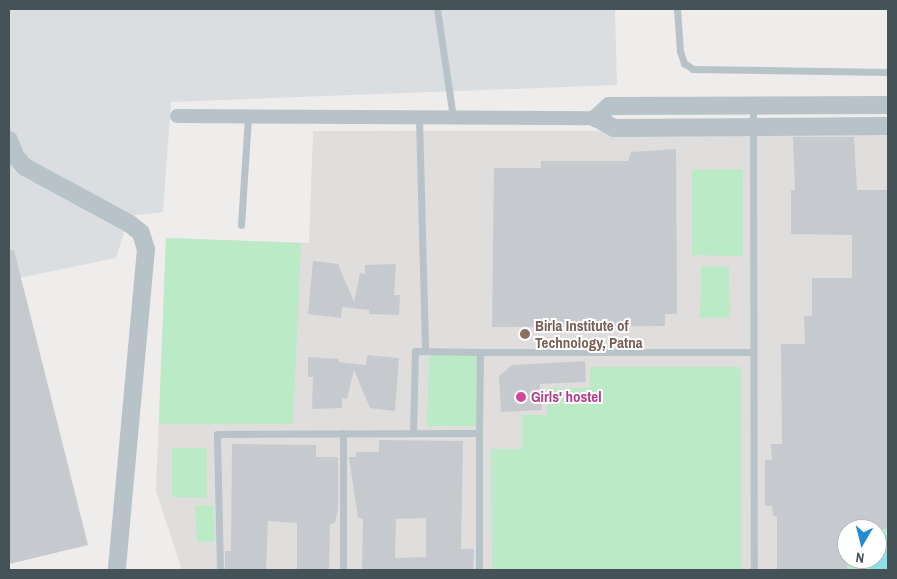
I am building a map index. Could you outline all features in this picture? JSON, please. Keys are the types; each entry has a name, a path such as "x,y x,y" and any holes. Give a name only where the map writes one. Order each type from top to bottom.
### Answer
{"street":[{"path":"596,118 609,106 888,105"},
{"path":"177,116 596,118 614,128 888,126"},
{"path":"9,140 14,156 25,167 130,224 141,233 146,249 117,570"}],"lane":[{"path":"437,9 454,118"},
{"path":"677,9 680,51 684,63 693,69 888,72"},
{"path":"753,106 754,570"},
{"path":"241,225 248,117"},
{"path":"419,118 425,352"},
{"path":"413,433 415,351 753,352"},
{"path":"479,570 480,352"},
{"path":"343,433 343,570"},
{"path":"220,570 217,434 479,433"}],"shaded area":[{"path":"9,9 615,9 617,85 171,102 163,212 129,216 116,258 9,280"},
{"name":"Birla Institute of Technology, Patna","path":"888,130 888,570 182,570 156,491 166,238 309,243 313,131"}],"green space":[{"path":"743,169 743,256 692,255 692,170"},
{"path":"166,238 301,243 293,424 159,424"},
{"path":"701,266 729,267 730,318 700,318"},
{"path":"429,354 478,355 477,426 427,426"},
{"path":"590,367 741,367 742,570 492,570 491,449 522,449 522,415 547,415 547,388 590,388"},
{"path":"172,448 207,448 207,498 172,497"},
{"path":"213,505 215,541 197,542 195,506"},
{"path":"888,518 888,570 837,570 836,519"}],"water":[{"path":"888,535 888,570 870,570 887,569"}],"building":[{"path":"793,137 854,137 857,190 888,190 888,529 887,519 837,519 837,569 847,570 777,570 777,517 773,516 772,506 765,506 765,460 772,460 771,444 782,444 781,344 805,344 804,316 812,316 812,278 852,278 852,235 791,234 791,190 795,190"},
{"path":"676,149 677,314 665,314 665,326 492,327 494,168 541,168 541,161 628,161 631,152"},
{"path":"9,250 14,250 88,545 9,564"},
{"path":"313,261 338,264 354,302 360,273 365,274 365,265 396,264 394,295 400,295 399,315 369,314 369,310 342,307 341,318 308,314"},
{"path":"367,355 399,358 395,411 370,408 354,370 347,399 342,398 342,408 312,409 313,377 308,377 308,357 339,359 339,362 366,365"},
{"name":"Girls' hostel","path":"585,361 586,382 540,384 542,410 501,412 499,376 512,365"},
{"path":"379,440 463,441 461,549 474,549 473,570 362,570 363,519 358,518 349,457 356,457 356,452 379,452","holes":["426,518 426,557 395,558 396,519"]},
{"path":"232,444 316,445 316,457 338,457 338,509 335,523 330,524 329,570 297,570 297,523 268,521 266,570 225,570 225,551 231,551"}],"place":[{"name":"Birla Institute of Technology, Patna","path":"525,334"},
{"name":"Girls' hostel","path":"521,397"}]}
